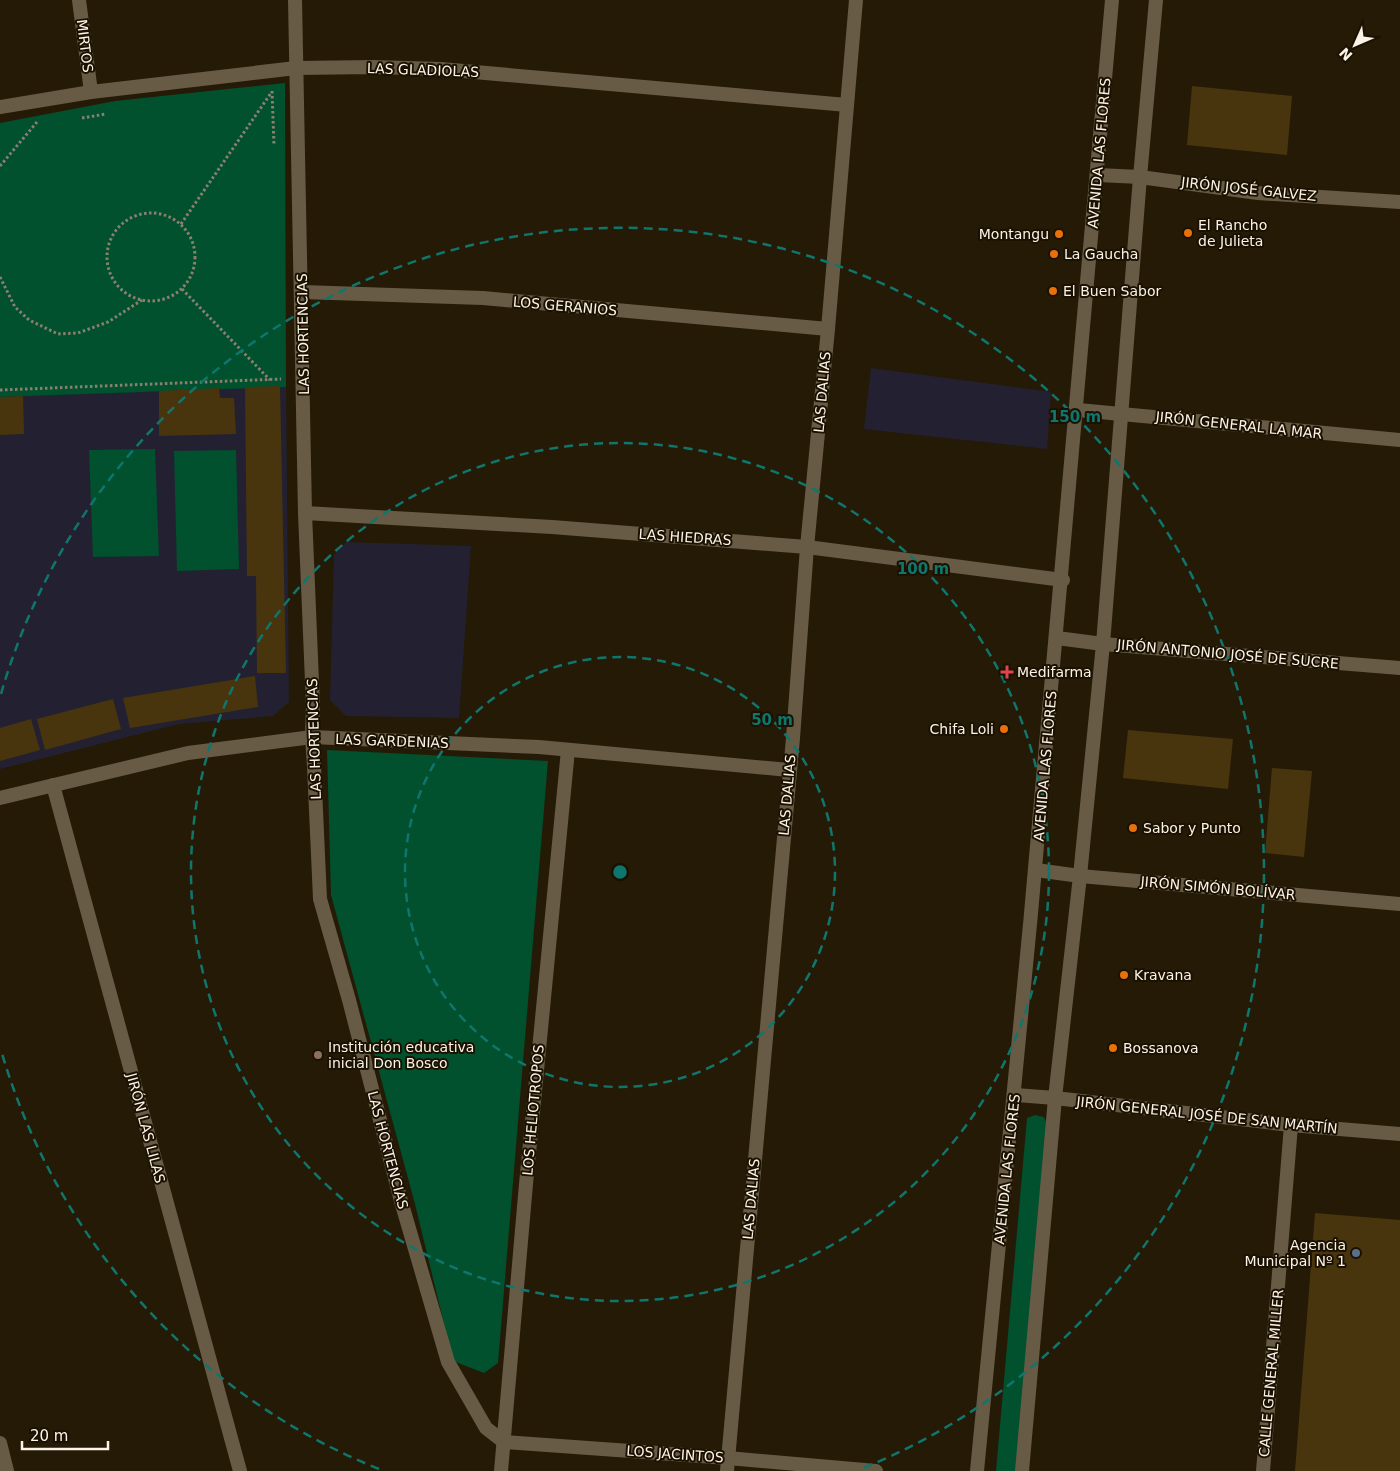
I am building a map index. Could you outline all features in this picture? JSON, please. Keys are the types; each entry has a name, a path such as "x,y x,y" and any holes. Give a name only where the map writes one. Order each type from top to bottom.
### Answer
{"street":[{"name":"MIRTOS","path":"78,0 90,92"},
{"name":"LAS HORTENCIAS","path":"295,0 306,513 313,706 312,737 320,899 349,1000 401,1201 448,1362 486,1428 504,1442"},
{"name":"LAS DALIAS","path":"727,1464 789,770 806,547 828,329 856,0"},
{"name":"AVENIDA LAS FLORES","path":"977,1471 1015,1095 1063,580 1112,0"},
{"path":"1022,1471 1055,1098 1080,876 1103,644 1156,0"},
{"name":"LAS GLADIOLAS","path":"0,107 90,92 296,68 373,67 440,68 847,105"},
{"name":"JIRÓN JOSÉ GALVEZ","path":"1098,175 1140,177 1258,193 1400,202"},
{"name":"LOS GERANIOS","path":"302,292 483,298 828,329"},
{"name":"JIRÓN GENERAL LA MAR","path":"1078,410 1400,440"},
{"name":"LAS HIEDRAS","path":"306,513 552,527 806,547 1063,580"},
{"name":"JIRÓN ANTONIO JOSÉ DE SUCRE","path":"1057,638 1103,644 1400,668"},
{"name":"LAS GARDENIAS","path":"0,798 188,753 312,737 530,746 789,770"},
{"name":"LOS HELIOTROPOS","path":"501,1471 526,1184 568,750"},
{"name":"JIRÓN LAS LILAS","path":"52,785 240,1471"},
{"name":"JIRÓN SIMÓN BOLÍVAR","path":"1036,870 1080,876 1400,904"},
{"name":"JIRÓN GENERAL JOSÉ DE SAN MARTÍN","path":"1015,1095 1291,1125 1400,1134"},
{"name":"CALLE GENERAL MILLER","path":"1263,1471 1291,1125"},
{"name":"LOS JACINTOS","path":"504,1442 727,1464 876,1471"},
{"path":"0,1443 8,1471"}],"path":[{"path":"181,224 272,91"},
{"path":"0,166 36,124 52,99"},
{"path":"156,213 169,217 181,224 190,235 195,248 196,261 193,275 182,289 171,298 157,301 142,300 129,296 118,286 110,274 107,251 111,238 118,227 129,218 142,214 156,213"},
{"path":"0,278 15,307 29,320 58,334 78,333 108,322 142,300"},
{"path":"182,289 270,380"},
{"path":"0,390 281,379"}],"shaded area":[{"path":"871,368 1051,392 1047,449 864,429"},
{"path":"286,387 289,702 273,716 179,724 0,769 0,397"},
{"path":"346,542 471,546 459,718 346,716 330,700 334,555"}],"green space":[{"path":"285,83 286,387 0,397 0,123 115,101"},
{"path":"155,449 159,556 93,557 89,450"},
{"path":"236,450 239,569 177,571 174,451"},
{"path":"327,750 548,761 498,1363 484,1373 453,1361 415,1204 331,895"},
{"path":"1035,1115 1044,1117 1047,1124 1018,1471 996,1471 1027,1118"}],"building":[{"path":"1192,86 1292,96 1287,155 1187,145"},
{"path":"280,386 286,673 257,673 256,576 247,576 245,387"},
{"path":"219,388 220,398 234,398 236,434 159,436 159,391"},
{"path":"23,396 24,434 0,435 0,397"},
{"path":"255,676 258,707 130,728 123,698"},
{"path":"113,699 121,729 45,750 37,719"},
{"path":"31,719 40,750 0,761 0,728"},
{"path":"1128,730 1233,739 1228,789 1123,778"},
{"path":"1272,768 1312,771 1304,857 1265,853"},
{"path":"1315,1213 1400,1220 1400,1471 1295,1471"}],"place":[{"name":"El Rancho de Julieta","path":"1188,233"},
{"name":"Montangu","path":"1059,234"},
{"name":"La Gaucha","path":"1054,254"},
{"name":"El Buen Sabor","path":"1053,291"},
{"name":"Medifarma","path":"1007,672"},
{"name":"Chifa Loli","path":"1004,729"},
{"name":"Sabor y Punto","path":"1133,828"},
{"name":"Kravana","path":"1124,975"},
{"name":"Bossanova","path":"1113,1048"},
{"name":"Institución educativa inicial Don Bosco","path":"318,1055"},
{"name":"Agencia Municipal Nº 1","path":"1356,1253"}]}
